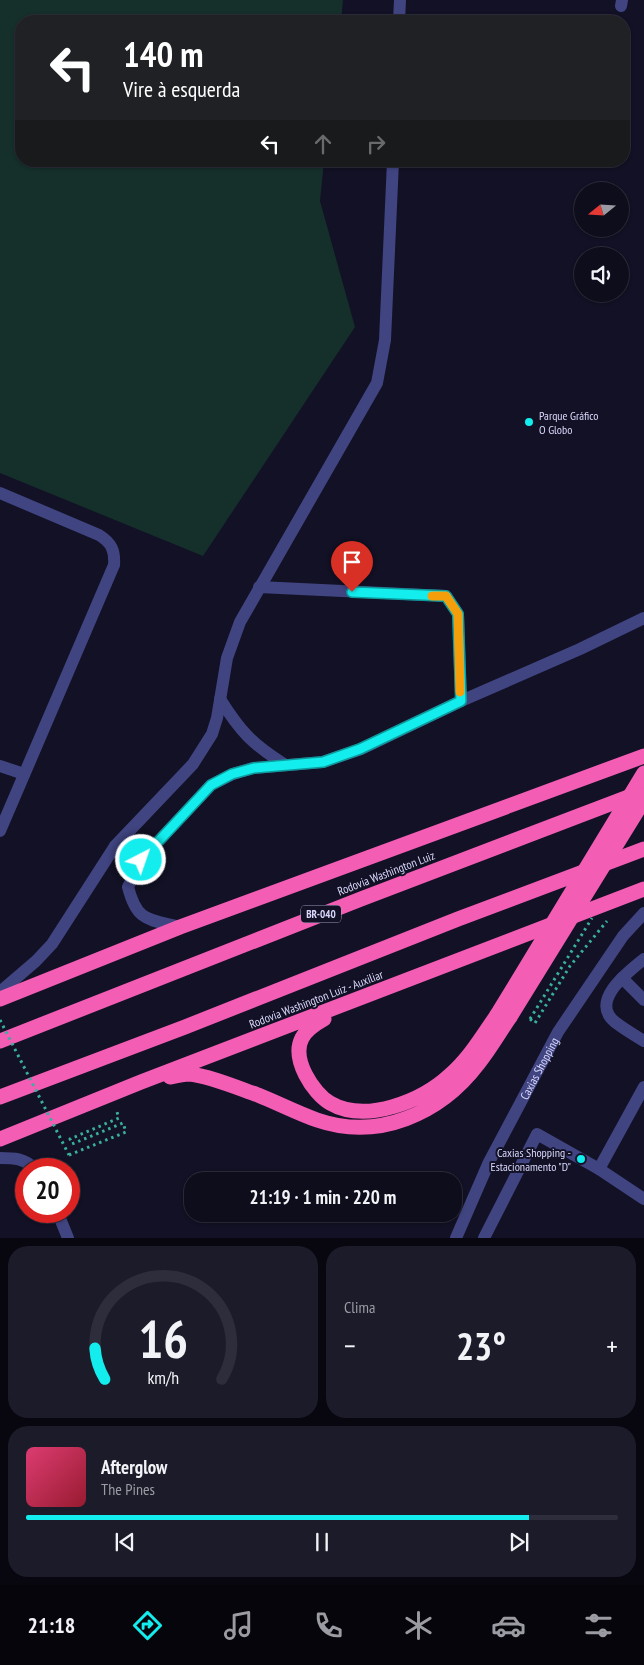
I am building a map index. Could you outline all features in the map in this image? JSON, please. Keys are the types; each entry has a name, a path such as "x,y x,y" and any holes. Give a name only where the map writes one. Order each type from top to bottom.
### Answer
{"highway":[{"path":"0,999 180,927 644,756"},
{"path":"141,1082 188,1074 226,1083 318,1121 348,1127 377,1127 392,1124 415,1115 439,1101 455,1088 477,1065 644,773"},
{"name":"Rodovia Washington Luiz","path":"0,1040 644,791"},
{"path":"354,1001 310,1028 301,1039 299,1051 304,1074 316,1092 332,1104 350,1110 373,1110 403,1104 430,1091 451,1075 504,1016 644,800"},
{"path":"0,1098 458,919 644,849"},
{"name":"Rodovia Washington Luiz - Auxiliar","path":"0,1139 110,1094 644,889"}],"street":[{"path":"400,0 400,15"},
{"path":"0,992 36,961 52,944 115,846 193,764 212,734 227,658 240,622 377,383 385,340 393,167"},
{"path":"0,493 100,535 109,541 115,553 114,565 24,774 3,818 0,831"},
{"path":"259,587 446,596 458,614 461,701"},
{"path":"180,927 144,918 133,904 128,887 141,860 211,785 232,774 254,768 323,762 360,749 644,618"},
{"path":"220,699 236,725 261,750 284,764"},
{"path":"0,766 24,774"},
{"path":"115,846 141,860"},
{"name":"Caxias Shopping","path":"456,1238 489,1162 558,1032 627,931 644,914"},
{"path":"644,959 622,978 608,996 605,1004 608,1014 614,1022 644,1041"},
{"path":"622,978 644,1000"},
{"path":"599,1169 644,1087"},
{"path":"484,1236 537,1134 599,1169 644,1199"},
{"path":"0,1158 15,1158"},
{"path":"62,1223 68,1238"}],"path":[{"path":"597,910 530,1020 535,1023 570,966 612,914 627,931"},
{"path":"0,1020 69,1156 126,1132 123,1123 72,1144 70,1139 120,1118 110,1094"}],"green space":[{"path":"0,0 343,0 342,15 15,15 15,167 323,167 320,201 355,327 203,556 0,473"}],"slow traffic":[{"path":"432,596 446,596 458,614 460,692"}],"place":[{"name":"Parque Gráfico O Globo","path":"529,422"},
{"name":"Caxias Shopping - Estacionamento \"D\"","path":"581,1159"}],"route":[{"path":"141,860 211,785 232,774 254,768 284,764 323,762 360,749 461,701 458,614 446,596 352,592"}]}
